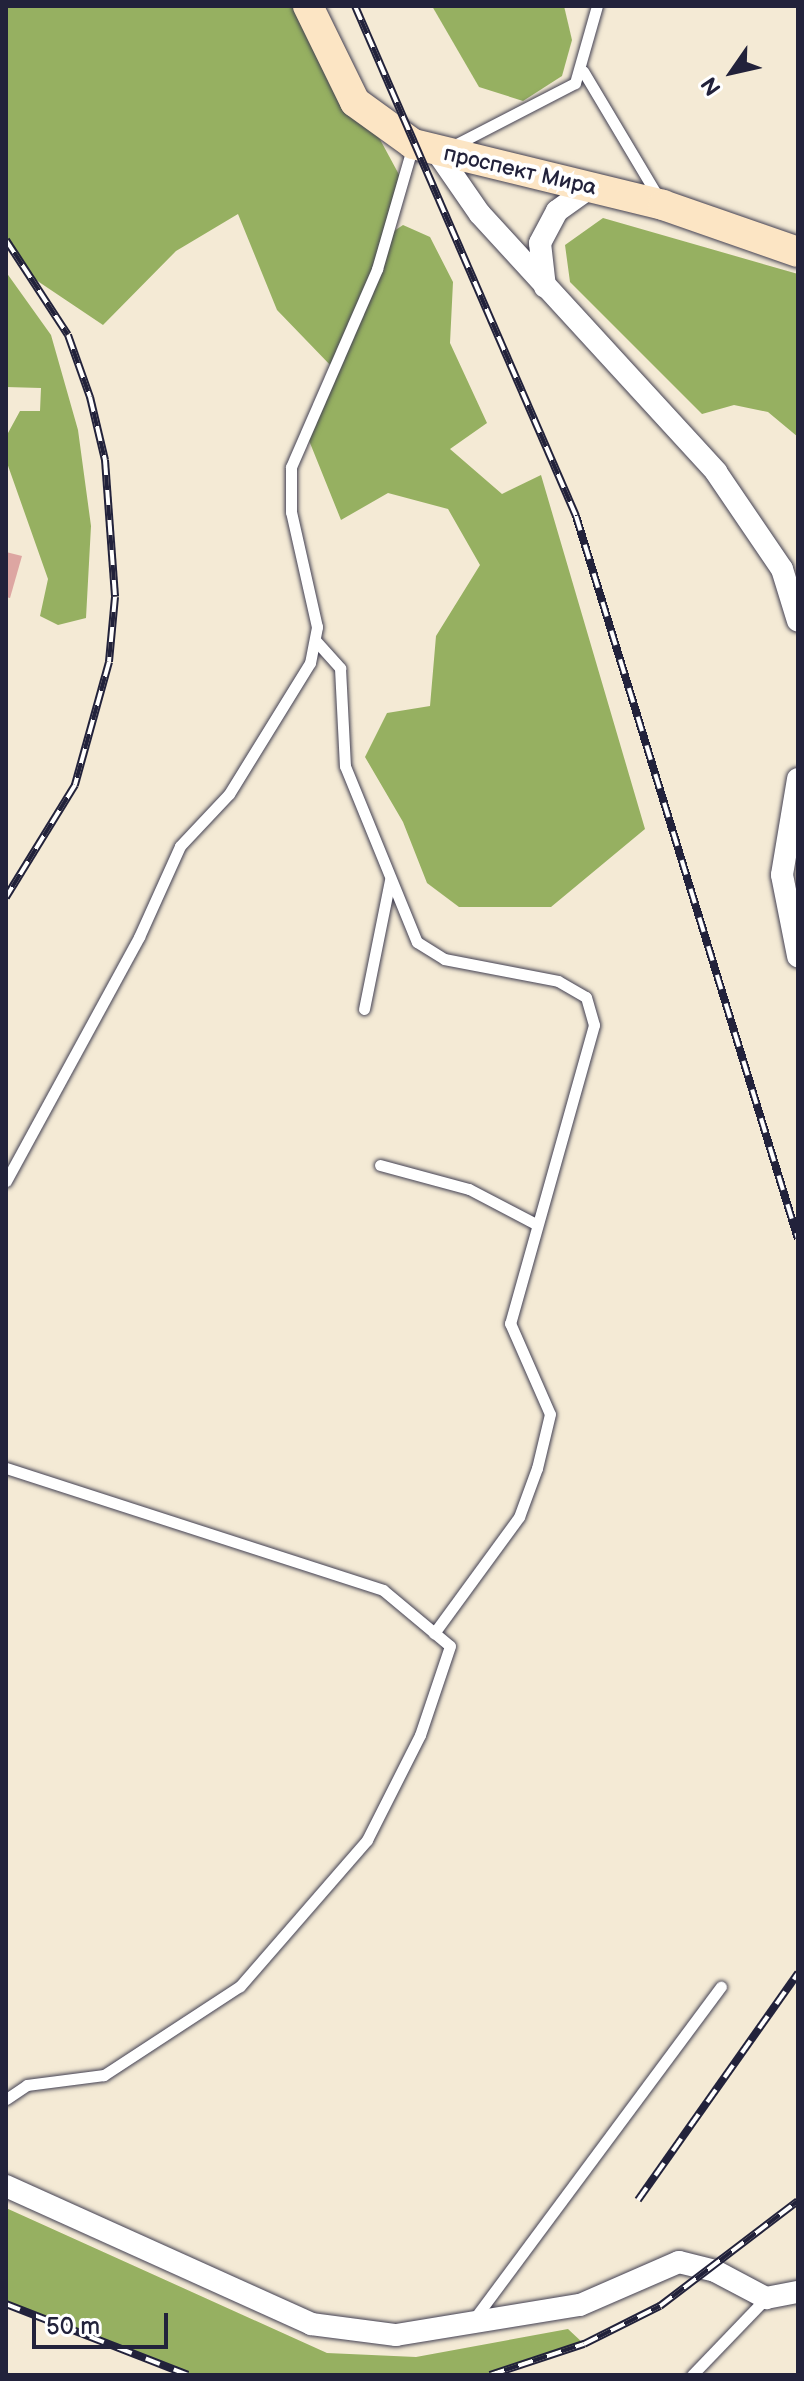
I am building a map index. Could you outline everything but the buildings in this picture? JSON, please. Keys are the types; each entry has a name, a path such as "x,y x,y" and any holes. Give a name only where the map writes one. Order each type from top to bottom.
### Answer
{"main road":[{"name":"проспект Мира","path":"308,6 355,102 425,148 663,205 798,252"}],"street":[{"path":"425,148 545,287 716,472 782,569 798,621"},
{"path":"545,287 540,243 557,211 592,186"},
{"path":"798,779 782,875 798,956"},
{"path":"6,2186 311,2324 396,2335 580,2305 679,2262 715,2271 766,2298 798,2292"}],"lane":[{"path":"597,6 584,37 583,71 663,205"},
{"path":"6,1181 139,937 180,846 229,794 287,711 315,640 306,564 291,512 291,467 377,269 425,148 555,98 583,71"},
{"path":"315,640 340,668 345,766 377,830 390,880 417,942 444,959 558,981 586,997 594,1025 590,1057 534,1223 510,1323 550,1414 519,1517 434,1633"},
{"path":"364,1009 390,880"},
{"path":"380,1165 469,1189 534,1223"},
{"path":"6,1468 383,1590 450,1646 420,1735 367,1840 305,1917 240,1986 104,2075 27,2085 6,2099"},
{"path":"472,2323 721,1987"},
{"path":"692,2375 766,2298"}],"green space":[{"path":"6,6 308,6 403,182 388,235 403,225 430,237 453,282 450,343 487,423 450,449 502,494 541,475 645,829 551,907 459,907 427,883 403,822 365,757 387,713 430,706 436,636 480,565 448,509 388,493 341,520 306,433 333,368 277,310 238,214 176,251 103,325 36,280 6,240"},
{"path":"432,6 564,6 572,40 562,76 523,101 479,87"},
{"path":"603,218 798,274 798,437 768,412 734,405 702,414 570,282 565,245"},
{"path":"6,272 51,335 78,430 91,526 86,618 58,625 40,616 48,579 6,460 8,433 20,411 40,411 41,388 6,387"},
{"path":"6,2208 327,2353 416,2357 568,2329 584,2344 490,2375 188,2375 6,2304"}],"railway":[{"path":"355,6 576,516 798,1239"},
{"path":"6,240 68,335 90,397 105,460 115,597 109,662 75,785 6,897"},
{"path":"638,2200 798,1973"},
{"path":"490,2375 584,2344 660,2306 798,2201"},
{"path":"6,2304 188,2375"}]}
